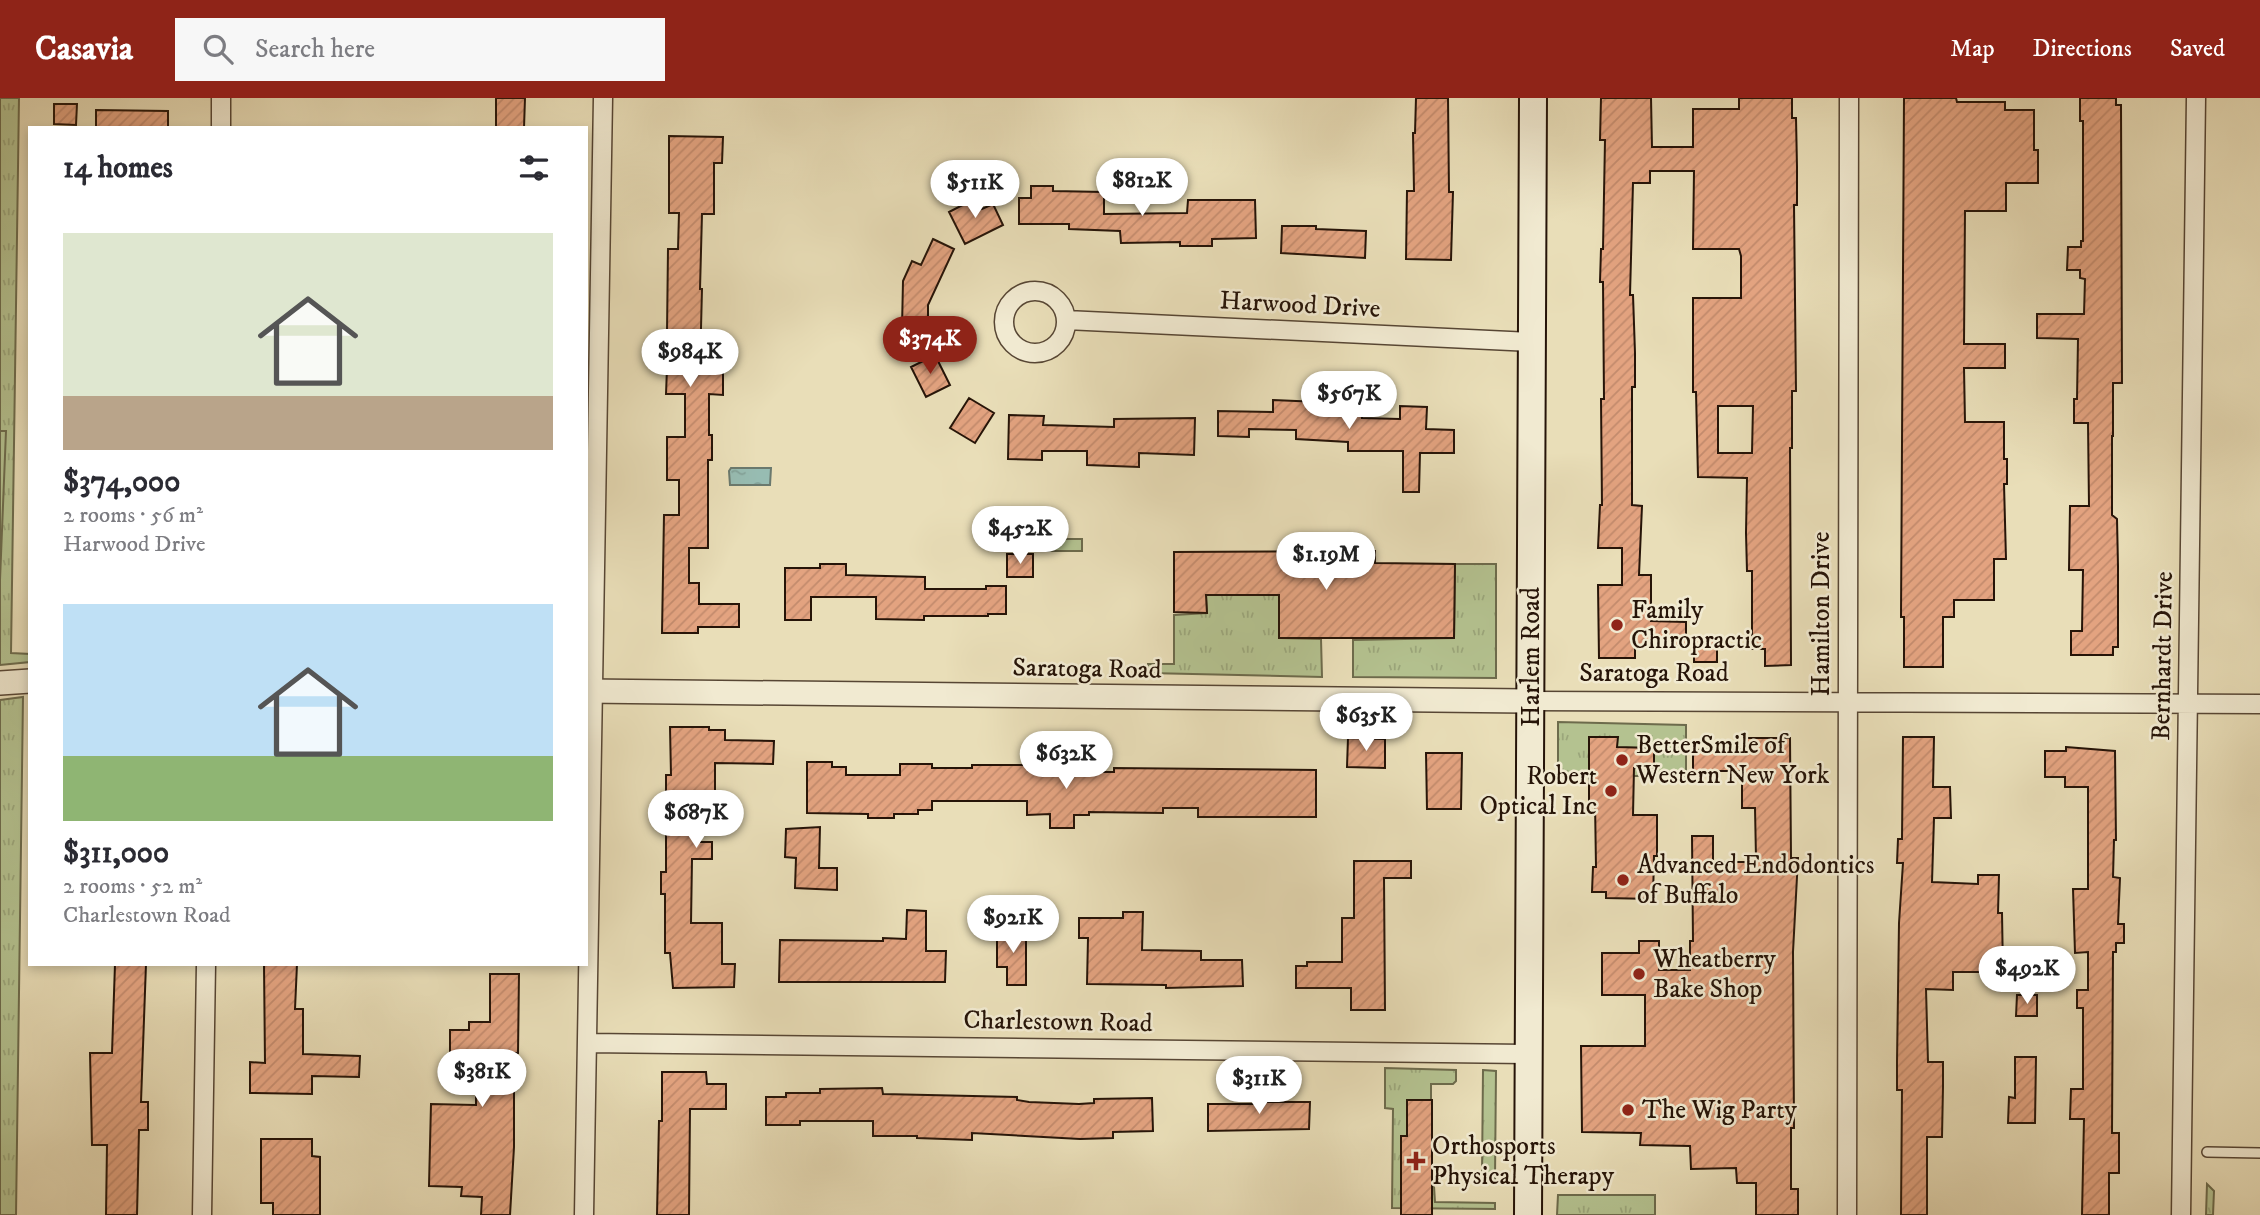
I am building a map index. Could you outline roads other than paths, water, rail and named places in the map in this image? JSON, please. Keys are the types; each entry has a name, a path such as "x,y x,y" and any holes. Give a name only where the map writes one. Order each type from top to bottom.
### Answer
{"main road":[{"name":"Harlem Road","path":"1528,1215 1534,98"}],"street":[{"path":"220,126 221,98"},
{"path":"588,926 590,691 603,98"},
{"name":"Hamilton Drive","path":"1847,1215 1849,98"},
{"name":"Bernhardt Drive","path":"2181,1215 2196,98"},
{"name":"Harwood Drive","path":"1066,320 1533,342"},
{"path":"0,683 28,681"},
{"name":"Saratoga Road","path":"590,691 1531,701 2260,704"},
{"path":"202,1215 206,966"},
{"path":"584,1215 588,966"},
{"name":"Charlestown Road","path":"587,1043 1529,1054"}],"lane":[{"path":"2207,1152 2260,1153"}],"water":[{"path":"731,468 771,468 770,485 730,485"}],"place":[{"name":"Family Chiropractic","path":"1617,625"},
{"name":"BetterSmile of Western New York","path":"1622,760"},
{"name":"Robert Optical Inc","path":"1611,791"},
{"name":"Advanced Endodontics of Buffalo","path":"1623,880"},
{"name":"Wheatberry Bake Shop","path":"1639,974"},
{"name":"The Wig Party","path":"1628,1110"},
{"name":"Orthosports Physical Therapy","path":"1416,1161"}]}
